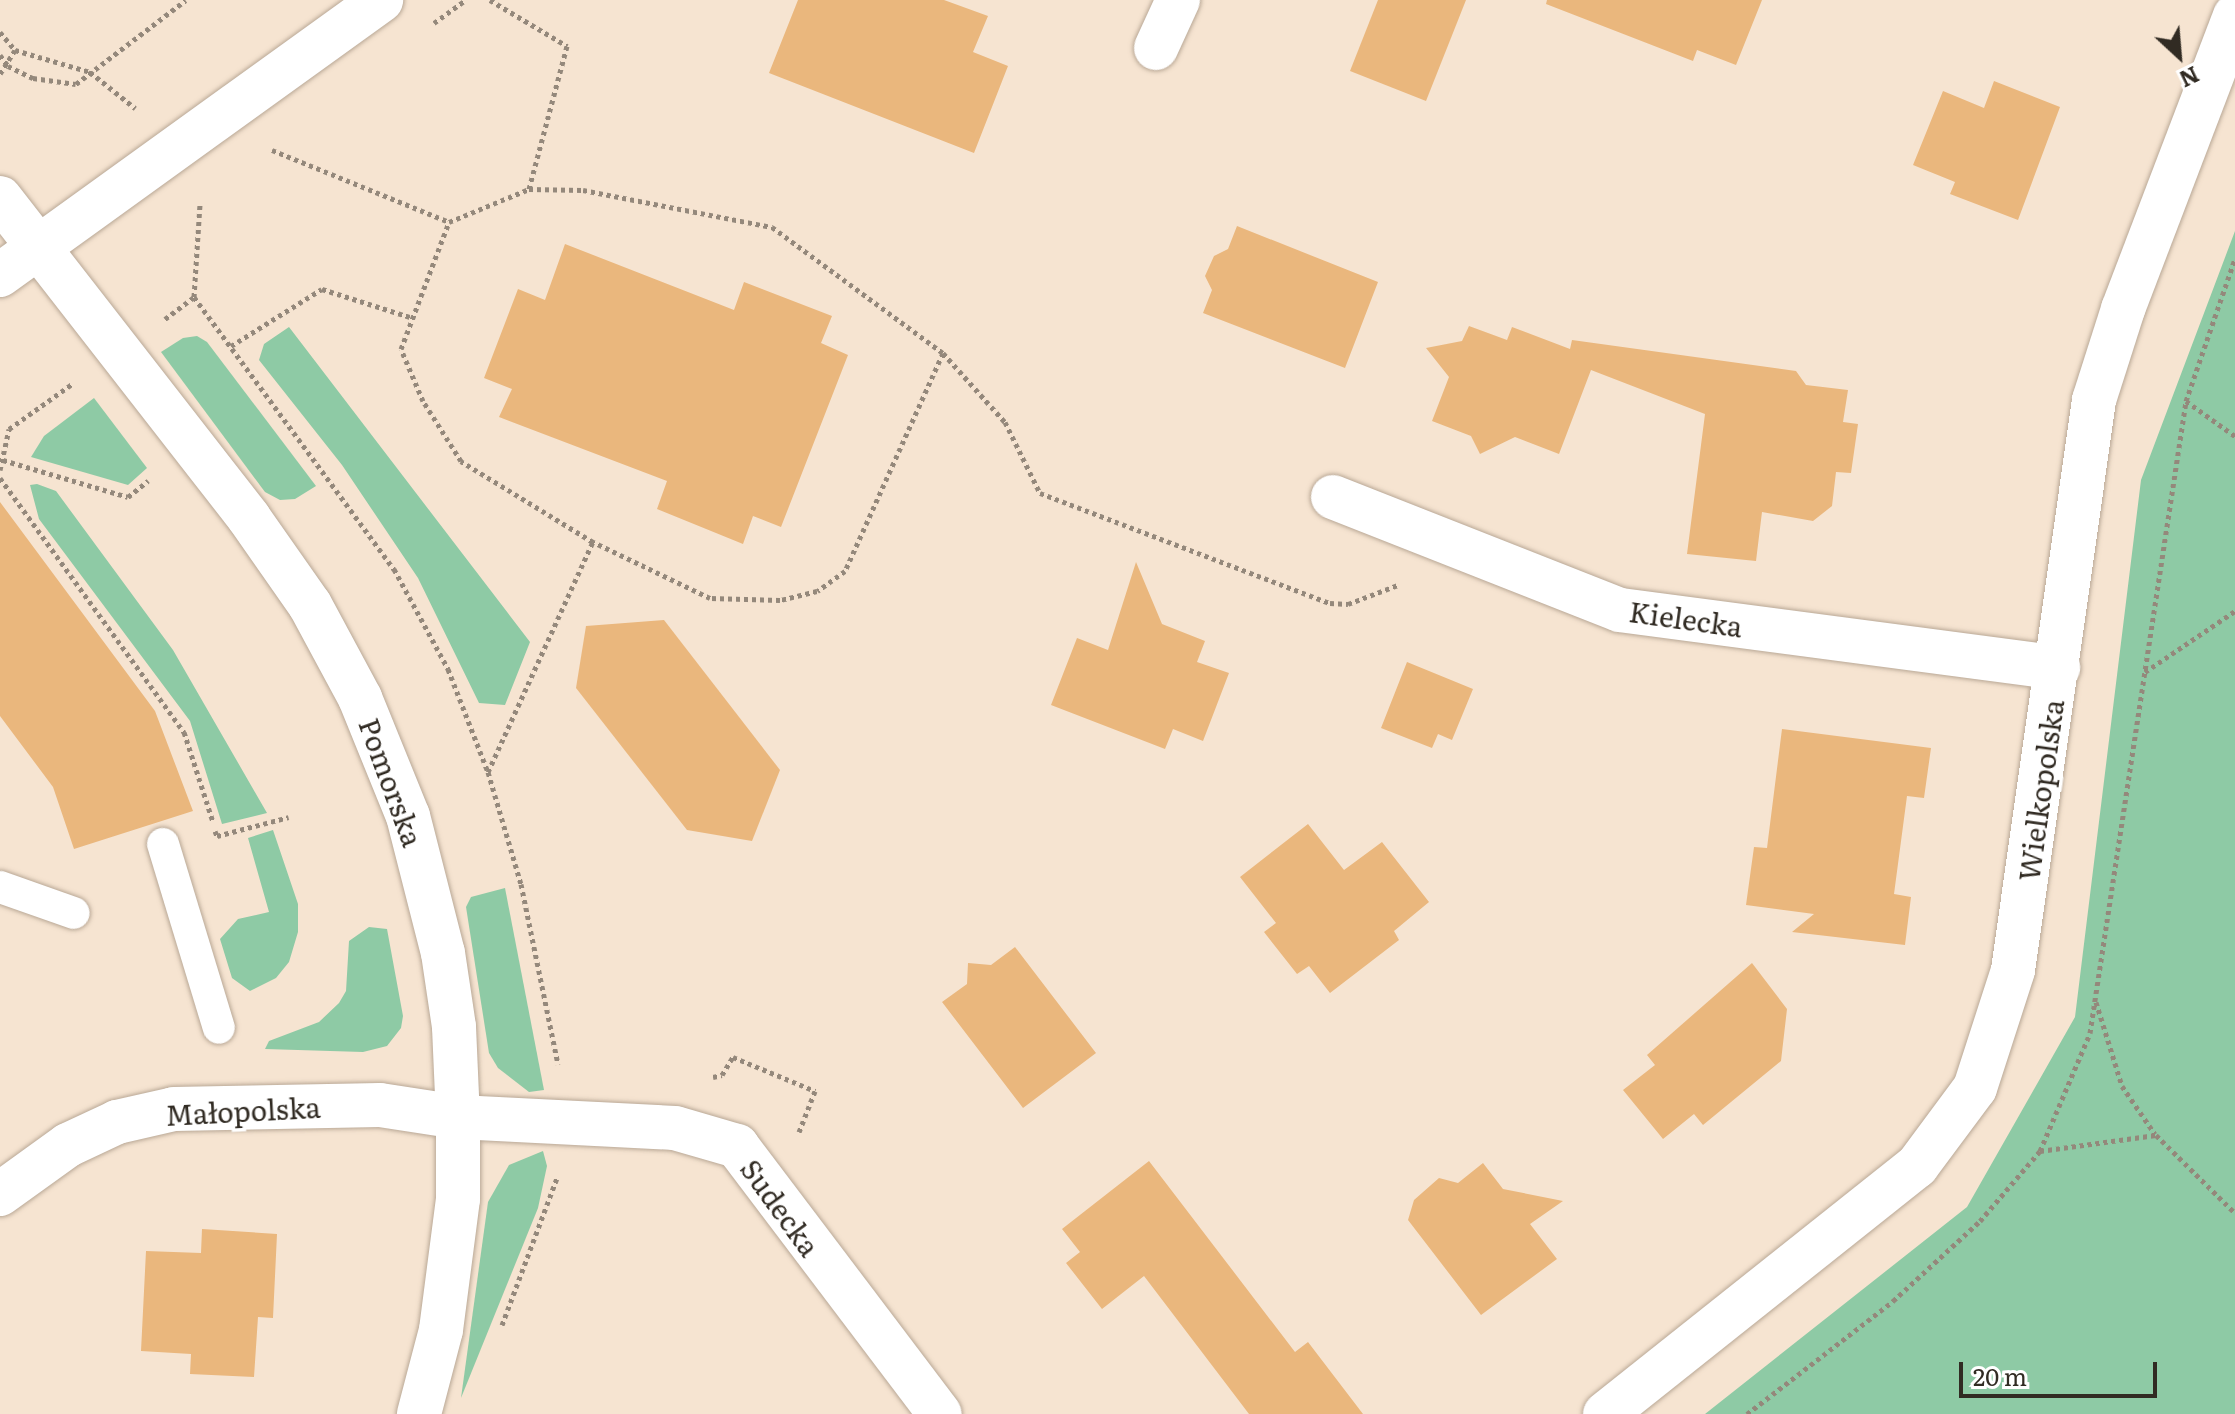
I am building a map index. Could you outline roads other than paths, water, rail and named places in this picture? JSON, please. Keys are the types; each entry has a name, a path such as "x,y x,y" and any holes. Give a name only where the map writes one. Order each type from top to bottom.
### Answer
{"street":[{"path":"0,275 381,0"},
{"path":"1156,48 1178,0"},
{"name":"Wielkopolska","path":"1605,1414 1917,1166 1975,1088 2013,970 2094,400 2123,309 2235,16"},
{"name":"Pomorska","path":"0,198 249,518 310,605 360,698 388,760 427,882 454,1027 458,1117 454,1228 441,1330 419,1414"},
{"name":"Kielecka","path":"1333,497 1620,610 2058,668"},
{"name":"Małopolska","path":"0,1194 68,1145 117,1122 174,1109 380,1105 458,1117"},
{"name":"Sudecka","path":"458,1117 675,1128 737,1146 940,1414"}],"lane":[{"path":"163,844 219,1028"},
{"path":"0,887 74,913"}]}
